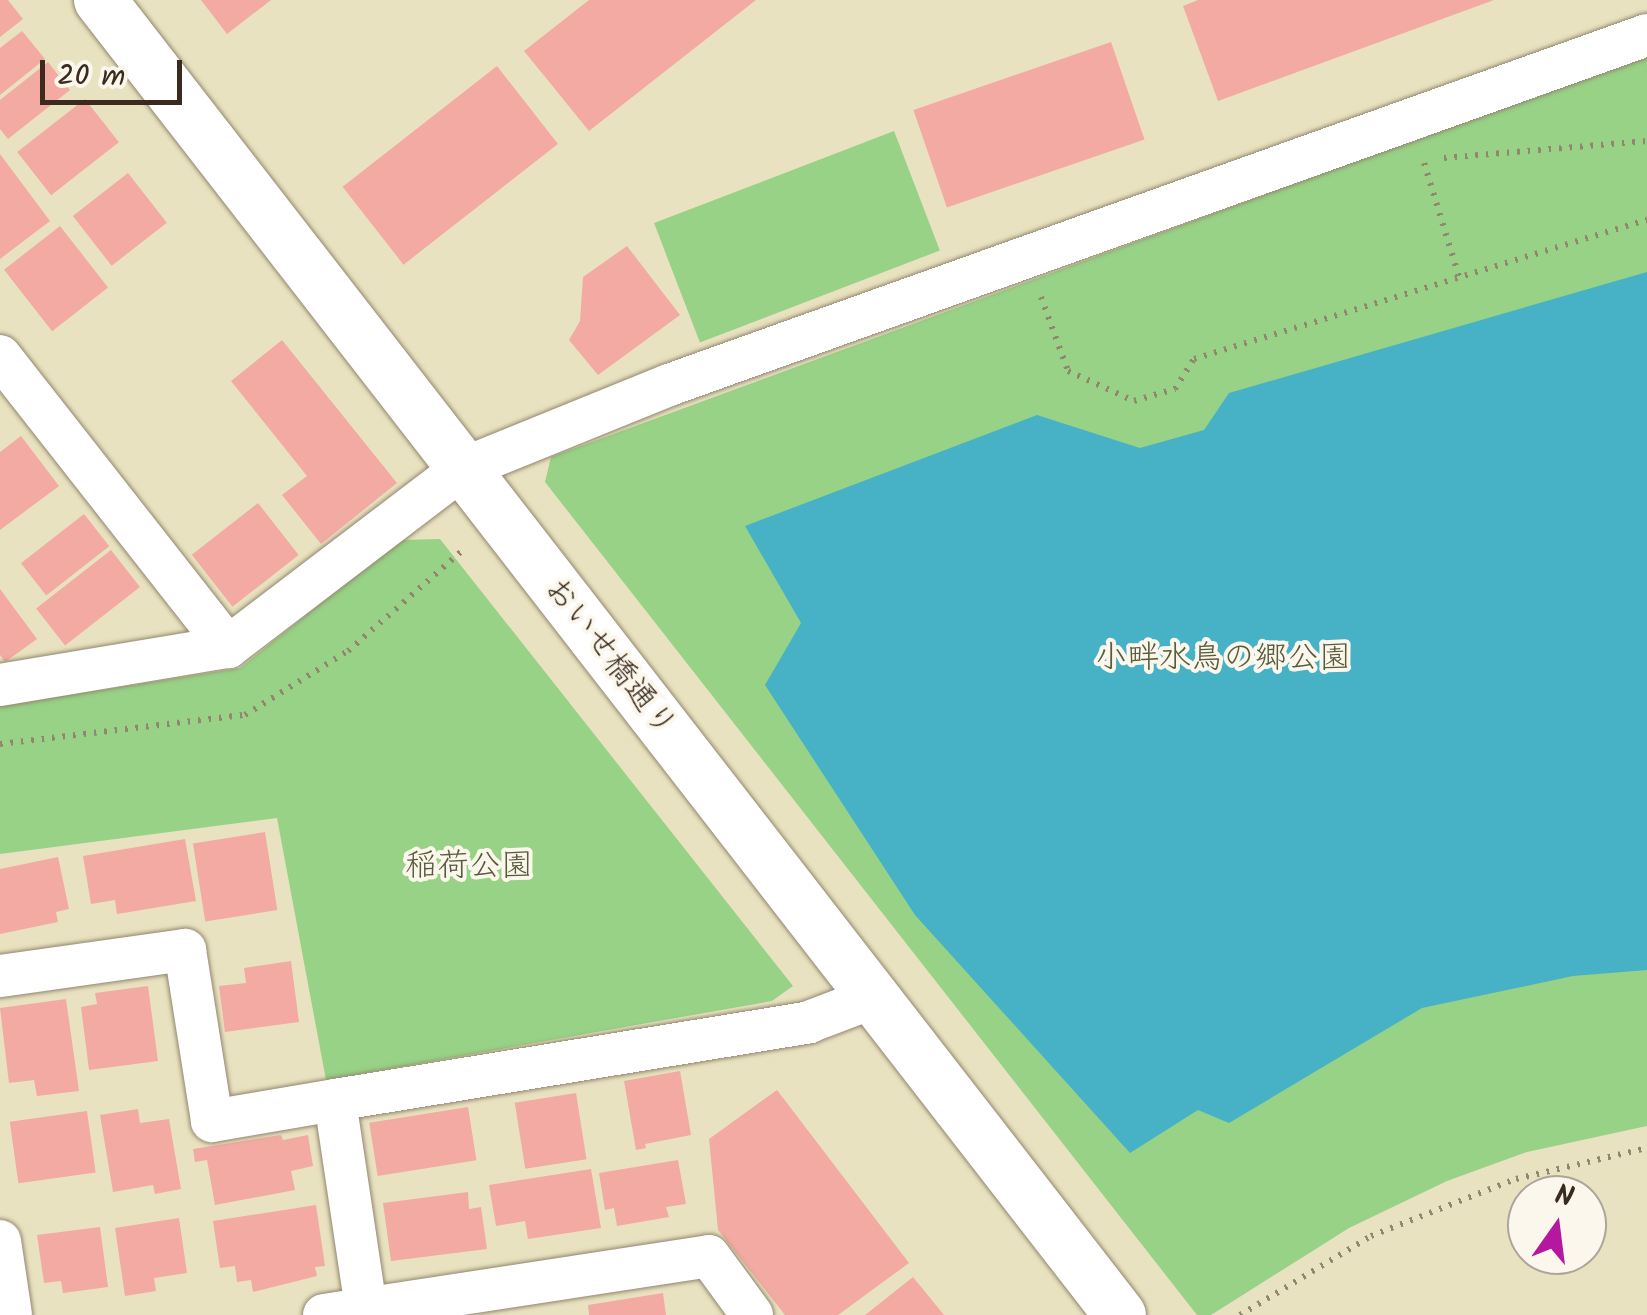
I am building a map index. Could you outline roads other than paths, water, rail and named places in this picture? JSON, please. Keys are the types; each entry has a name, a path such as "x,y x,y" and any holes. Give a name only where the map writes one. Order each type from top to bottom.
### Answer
{"street":[{"name":"おいせ橋通り","path":"100,0 1120,1315"},
{"path":"0,685 228,647 462,468 669,385 1647,35"},
{"path":"0,356 228,647"},
{"path":"0,976 185,950 212,1120 809,1022 872,998"},
{"path":"334,1100 366,1308"},
{"path":"0,1241 11,1315"},
{"path":"324,1315 709,1256 752,1315"}],"water":[{"name":"小畔水鳥の郷公園","path":"1647,272 1647,970 1573,976 1422,1008 1229,1123 1198,1110 1130,1153 915,915 765,685 801,623 745,526 1037,415 1140,448 1204,430 1229,393"}],"park label":[{"name":"稲荷公園","path":"469,867"}]}
